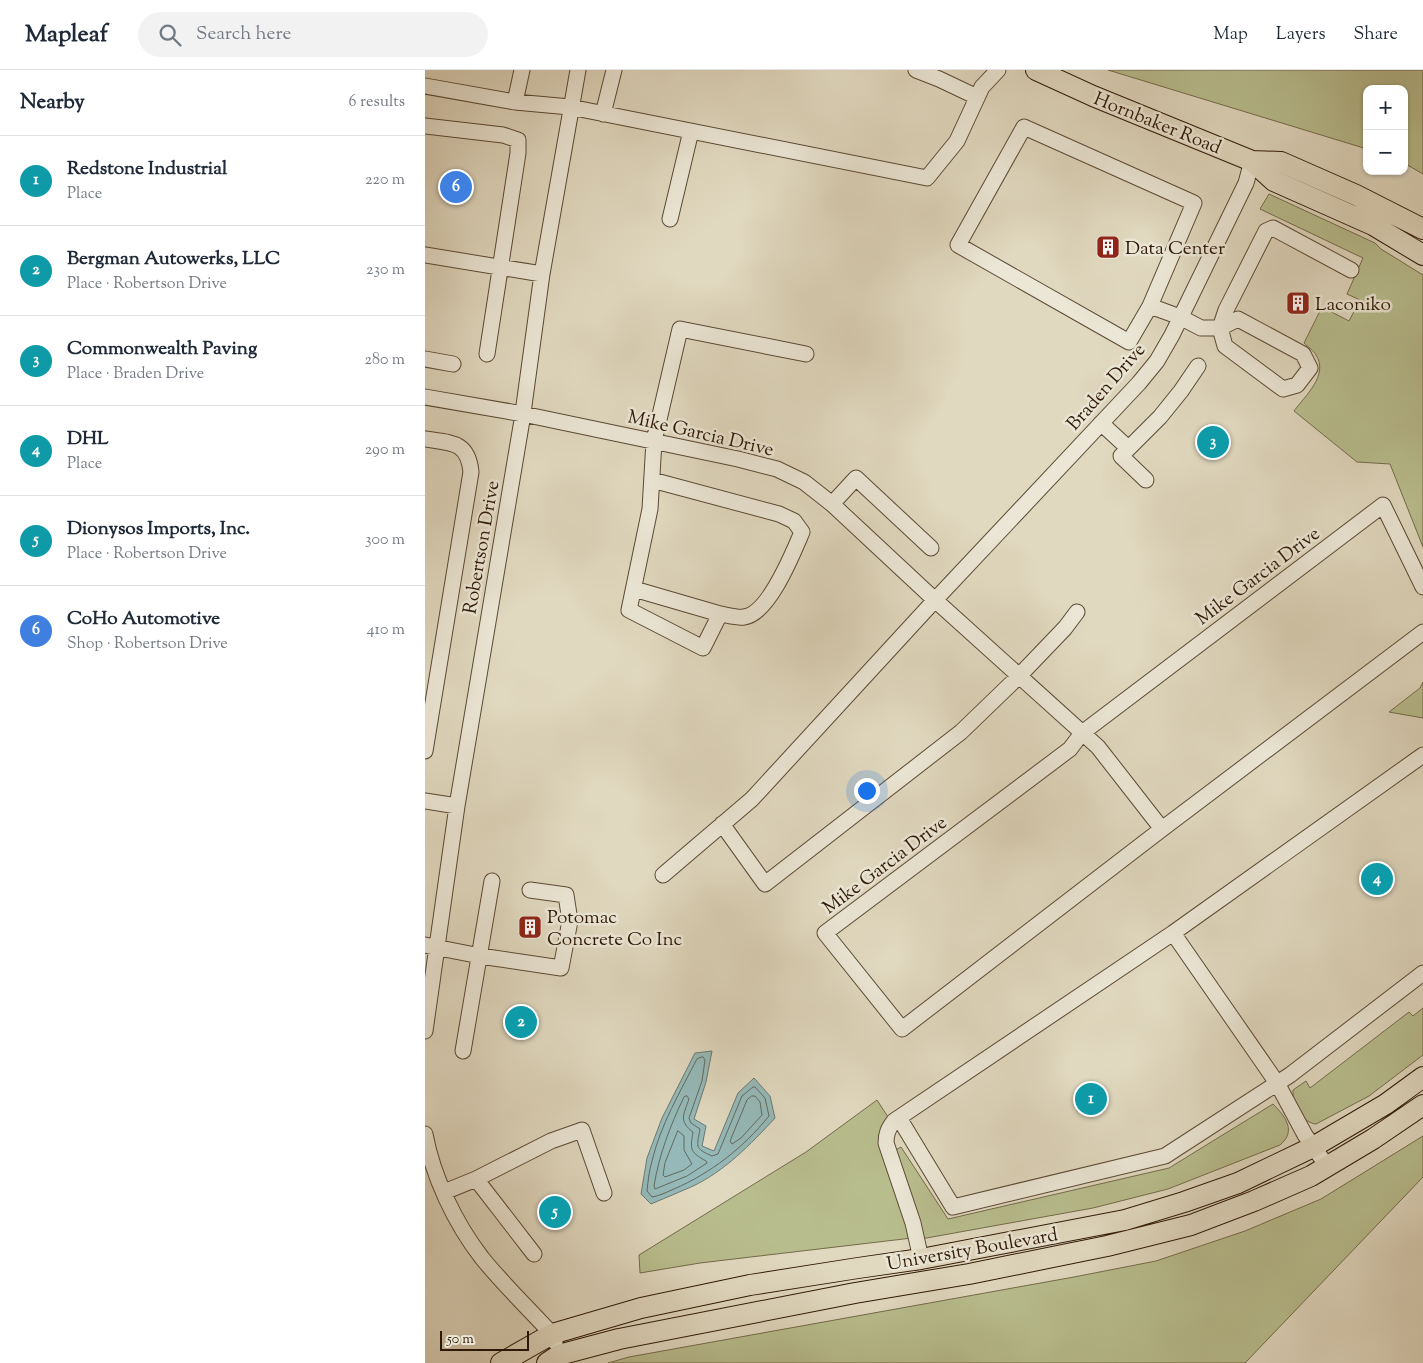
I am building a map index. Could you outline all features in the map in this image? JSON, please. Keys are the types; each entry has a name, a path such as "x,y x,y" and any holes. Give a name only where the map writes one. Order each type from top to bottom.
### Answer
{"main road":[{"name":"Hornbaker Road","path":"1037,70 1093,96 1252,161 1281,162 1356,195 1423,229"},
{"name":"Hornbaker Road","path":"1252,161 1273,181 1373,225 1423,255"},
{"name":"University Boulevard","path":"501,1363 552,1334 641,1308 750,1285 921,1259 1125,1220 1238,1183 1313,1147 1386,1104 1423,1077"},
{"name":"University Boulevard","path":"553,1359 628,1337 818,1300 979,1272 1148,1237 1191,1225 1254,1201 1327,1166 1373,1139 1423,1105"}],"street":[{"path":"515,102 522,70"},
{"name":"Robertson Drive","path":"425,1031 431,946 457,806 523,414 542,274 578,70"},
{"path":"603,114 614,70"},
{"path":"915,70 977,97"},
{"path":"425,86 515,102 570,107 927,178 957,141 982,86 998,70"},
{"path":"425,126 503,136 518,140 518,153 487,354"},
{"path":"1024,127 1194,203 1150,306 1129,342 958,245 1024,127"},
{"path":"670,218 691,131"},
{"name":"Braden Drive","path":"663,875 752,799 935,600 1139,383 1157,361 1180,317 1246,183 1252,161"},
{"path":"1150,306 1180,317 1201,328 1220,328 1238,319 1303,354 1310,368 1297,385 1283,389 1225,346 1220,328 1226,310 1266,231 1273,228 1351,270"},
{"path":"425,256 542,274"},
{"path":"720,614 703,648 629,610 650,509 654,441 680,329 806,354"},
{"path":"425,359 453,364"},
{"path":"1147,480 1121,456 1160,417 1199,366"},
{"name":"Mike Garcia Drive","path":"425,397 523,414 738,458 777,469 804,482 832,504 1098,747 1162,829"},
{"path":"1101,424 1128,448"},
{"path":"425,439 453,444 463,450 469,460 471,472 425,751"},
{"path":"832,504 856,478 931,548"},
{"path":"634,589 720,614 745,617 760,608 781,581 802,532 794,522 779,514 652,480"},
{"name":"Mike Garcia Drive","path":"1423,587 1383,505 1082,733 1070,749 825,933 902,1029 1423,632"},
{"path":"722,824 765,884 961,732 1019,676 1065,628 1077,612"},
{"path":"921,1259 913,1223 886,1143 888,1128 899,1118 1173,933 1423,755"},
{"path":"425,801 457,806"},
{"path":"463,1051 493,881"},
{"path":"431,946 480,956 561,968 570,921 566,896 530,890"},
{"path":"1173,933 1277,1083 1297,1122 1327,1166"},
{"path":"899,1118 953,1207 1165,1156 1290,1075 1423,973"},
{"path":"444,1192 477,1179 551,1141 582,1130 604,1193"},
{"path":"425,1134 437,1177 455,1215 482,1258 552,1334 553,1359"},
{"path":"477,1179 534,1254"}],"green space":[{"path":"1108,70 1423,70 1423,174 1408,165 1408,85 1363,85 1363,148"},
{"path":"1269,194 1375,243 1381,249 1423,275 1423,547 1390,464 1357,462 1294,411 1314,385 1320,370 1316,355 1304,343 1322,307 1349,321 1360,300 1347,294 1363,258 1260,209"},
{"path":"1423,682 1423,718 1389,712 1420,688"},
{"path":"1423,1008 1423,1055 1369,1096 1316,1124 1311,1123 1302,1116 1294,1101 1293,1090 1306,1081 1310,1088 1409,1012 1413,1016"},
{"path":"877,1100 890,1120 884,1127 912,1238 700,1263 640,1273 639,1255 806,1152"},
{"path":"1273,1104 1285,1119 1288,1129 1285,1140 1280,1145 1168,1189 1093,1208 921,1239 892,1152 901,1147 948,1219 1169,1168"},
{"path":"1423,1136 1423,1177 1245,1363 608,1363 629,1357 1156,1261 1245,1231 1321,1199"}],"water":[{"path":"712,1051 706,1082 694,1119 706,1126 702,1146 714,1151 738,1093 754,1078 770,1096 775,1118 747,1147 715,1174 691,1187 651,1204 641,1194 647,1158 662,1118 695,1053"}],"place":[{"name":"CoHo Automotive","path":"456,187"},
{"name":"Data Center","path":"1108,247"},
{"name":"Laconiko","path":"1298,303"},
{"name":"Commonwealth Paving","path":"1213,442"},
{"name":"DHL","path":"1377,879"},
{"name":"Potomac Concrete Co Inc","path":"530,927"},
{"name":"Bergman Autowerks, LLC","path":"521,1022"},
{"name":"Redstone Industrial","path":"1091,1099"},
{"name":"Dionysos Imports, Inc.","path":"555,1212"}]}
